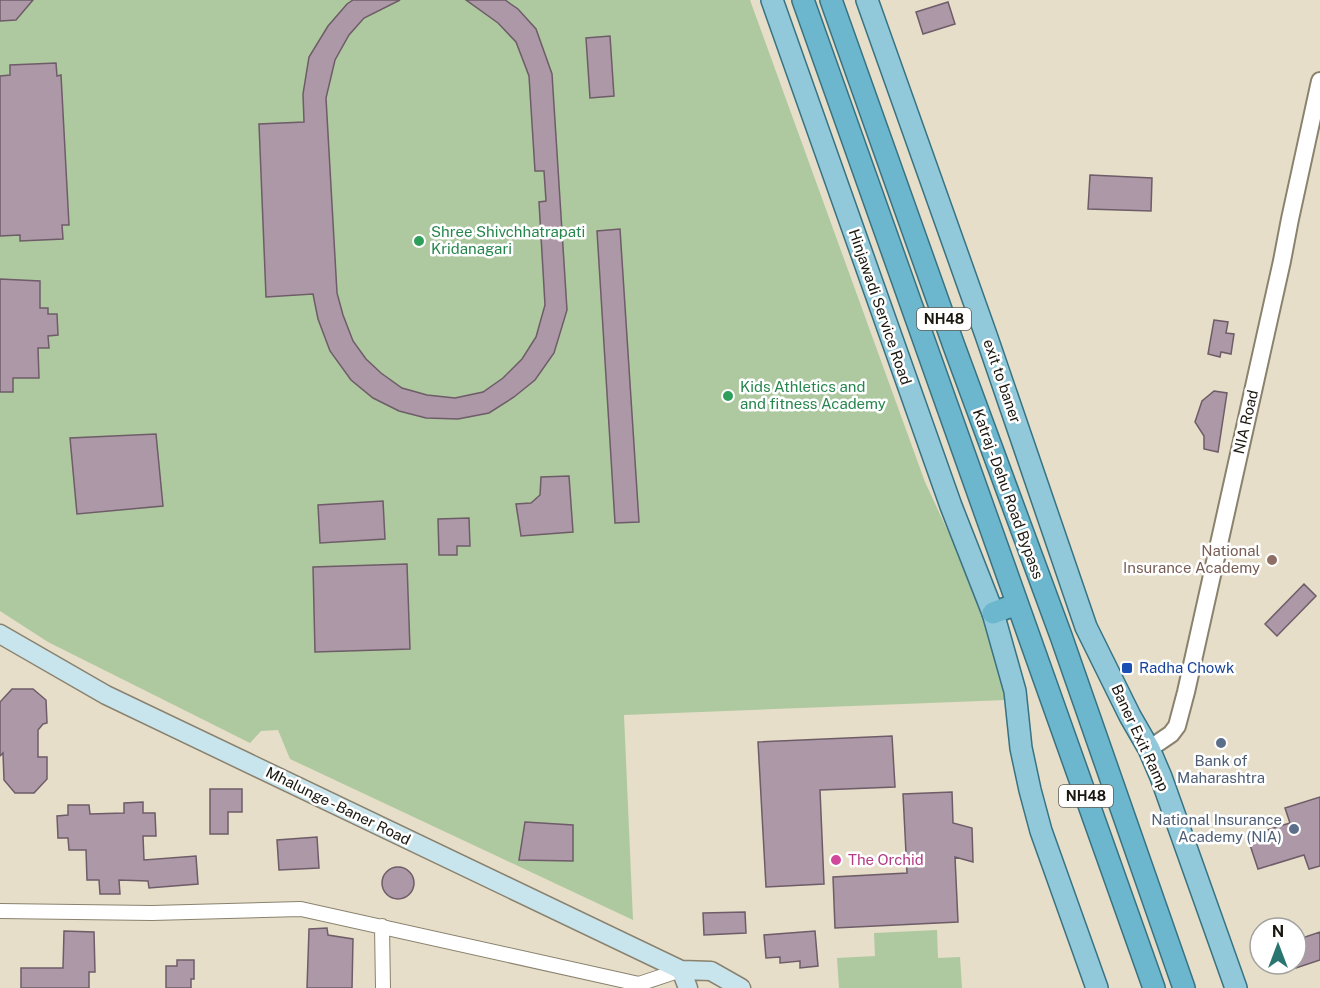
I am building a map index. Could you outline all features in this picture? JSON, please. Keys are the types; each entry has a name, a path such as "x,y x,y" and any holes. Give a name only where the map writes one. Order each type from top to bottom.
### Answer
{"highway":[{"name":"Katraj - Dehu Road Bypass","path":"803,0 1154,988"},
{"name":"Katraj - Dehu Road Bypass","path":"831,0 954,346 1061,636 1184,988"},
{"path":"993,613 1017,604"}],"main road":[{"name":"Hinjawadi Service Road","path":"772,0 951,506 993,613"},
{"name":"exit to baner","path":"867,0 986,335 1086,627"},
{"path":"813,116 841,108"},
{"path":"993,613 1015,691 1021,748 1041,831 1097,988"},
{"path":"1061,636 1086,627"},
{"name":"Baner Exit Ramp","path":"1086,627 1161,777 1236,988"},
{"name":"Mhalunge - Baner Road","path":"0,634 106,695 681,970 711,970 741,988"},
{"path":"681,970 688,988"}],"street":[{"name":"NIA Road","path":"1149,749 1171,734 1177,726 1186,692 1320,81"},
{"path":"0,911 152,913 301,909 639,984 681,970"},
{"path":"382,926 383,988"}],"green space":[{"name":"Shree Shivchhatrapati Kridanagari","path":"0,0 750,0 925,482 951,538 996,651 1006,700 624,715 633,920 290,759 278,730 261,731 250,743 48,642 0,611"},
{"path":"937,930 938,958 960,957 962,988 839,988 837,958 875,956 874,933"}],"building":[{"path":"0,0 33,0 16,20 0,21"},
{"path":"353,0 400,0 364,18 349,35 335,60 326,98 337,293 353,341 366,359 402,388 427,395 455,398 483,392 503,378 522,359 536,337 545,305 539,202 546,201 544,171 535,171 529,76 516,42 498,23 466,0 505,0 518,9 536,29 552,74 567,310 554,353 535,380 489,413 458,419 426,418 399,411 373,398 351,380 330,351 318,319 313,294 266,297 259,124 304,122 303,94 309,57 328,26"},
{"path":"948,2 955,24 923,34 916,12"},
{"path":"610,36 614,96 590,98 586,38"},
{"path":"56,63 57,76 61,75 69,225 62,225 63,239 20,241 20,235 0,236 0,76 10,75 10,65"},
{"path":"1090,175 1152,178 1151,211 1088,209"},
{"path":"620,229 639,522 615,523 597,231"},
{"path":"0,279 40,281 40,308 48,308 48,314 57,314 58,335 48,336 49,348 38,348 39,378 13,378 13,392 0,392"},
{"path":"1214,320 1228,322 1226,333 1234,334 1231,354 1221,352 1220,357 1208,354"},
{"path":"1214,391 1227,393 1218,452 1204,449 1204,436 1195,422 1202,401"},
{"path":"156,434 163,506 77,514 70,438"},
{"path":"569,476 573,532 521,536 516,504 531,503 540,495 541,477"},
{"path":"383,501 385,539 320,543 318,505"},
{"path":"469,518 470,546 457,546 457,555 439,555 438,519"},
{"path":"407,564 410,649 315,652 313,567"},
{"path":"1304,584 1316,596 1277,636 1265,624"},
{"path":"12,689 33,689 46,700 47,723 38,730 38,757 47,757 47,779 34,793 15,793 4,780 3,753 0,756 0,702"},
{"path":"892,736 895,787 820,790 824,884 766,887 758,742"},
{"path":"210,789 242,789 242,812 228,812 228,834 210,834"},
{"path":"952,792 953,823 972,828 973,862 955,857 958,922 835,928 833,877 907,873 903,794"},
{"name":"National Insurance Academy (NIA)","path":"1320,797 1320,866 1309,869 1304,855 1258,869 1247,836 1290,823 1285,808"},
{"path":"143,802 143,813 155,813 156,836 143,836 144,860 196,856 198,884 149,888 148,881 119,880 120,894 100,894 99,880 87,880 86,850 69,850 68,838 58,838 57,816 68,815 68,805 89,805 90,814 124,813 124,803"},
{"path":"525,822 573,825 573,861 519,860"},
{"path":"317,837 319,868 279,870 277,840"},
{"path":"398,867 410,871 414,883 410,895 398,899 386,895 382,883 386,871"},
{"path":"745,912 746,933 704,935 703,913"},
{"path":"327,928 328,935 353,939 352,988 307,988 309,929"},
{"path":"64,931 94,932 95,972 89,972 89,988 21,988 21,968 63,968"},
{"path":"815,931 818,966 800,968 800,961 780,963 780,957 766,958 764,935"},
{"path":"1320,932 1320,960 1308,964 1308,936"},
{"path":"177,960 194,960 194,979 191,979 191,988 166,988 166,966 177,966"}],"place":[{"name":"Shree Shivchhatrapati Kridanagari","path":"419,241"},
{"name":"Kids Athletics and and fitness Academy","path":"728,396"},
{"name":"National Insurance Academy","path":"1272,560"},
{"name":"Radha Chowk","path":"1127,668"},
{"name":"Bank of Maharashtra","path":"1221,743"},
{"name":"National Insurance Academy (NIA)","path":"1294,829"},
{"name":"The Orchid","path":"836,860"}]}
